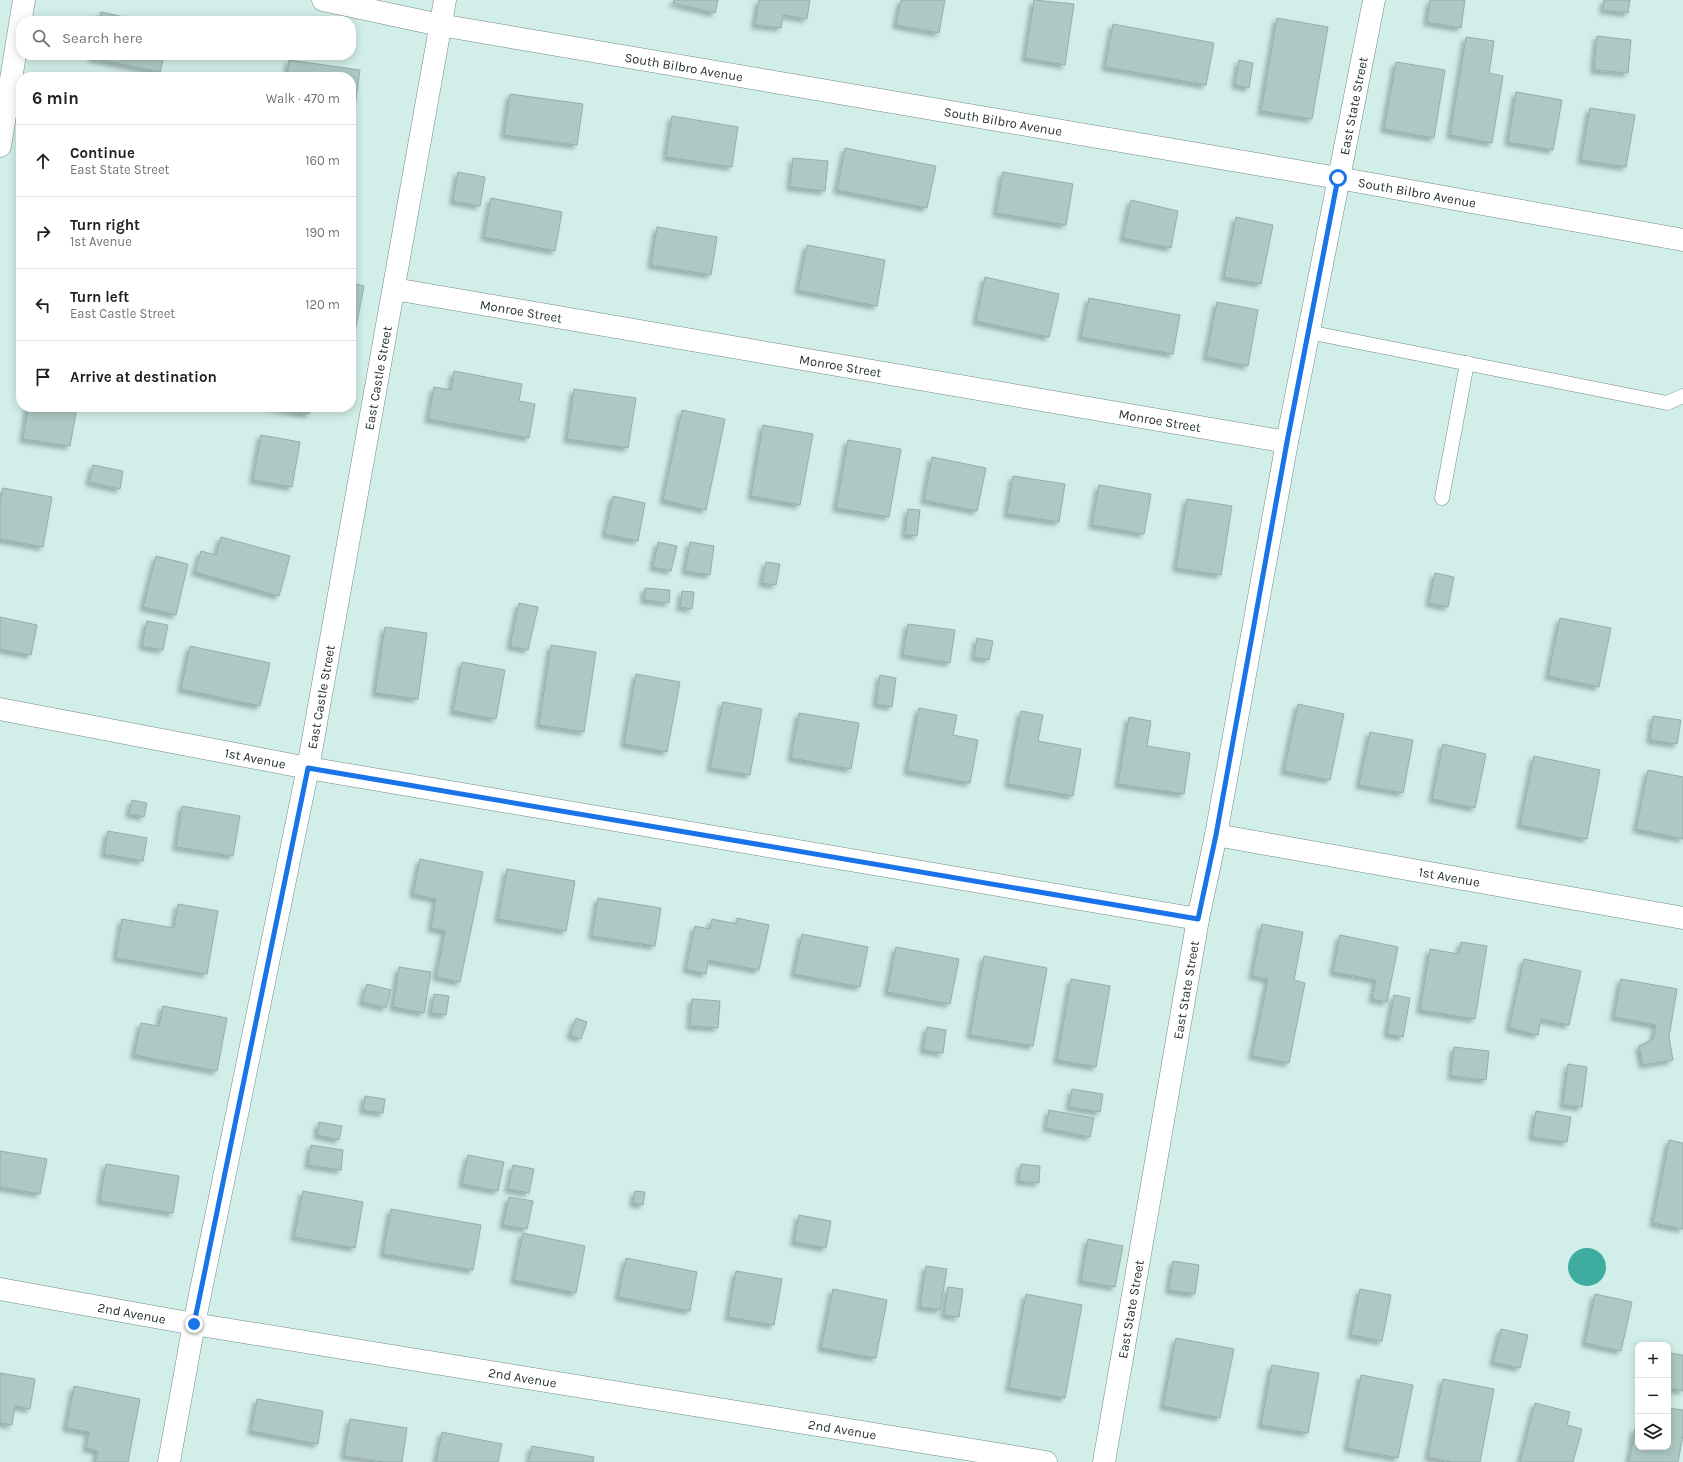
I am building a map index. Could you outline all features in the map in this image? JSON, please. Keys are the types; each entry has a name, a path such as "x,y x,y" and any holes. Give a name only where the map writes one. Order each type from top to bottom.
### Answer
{"street":[{"path":"21,16 24,0"},
{"name":"South Bilbro Avenue","path":"323,0 440,25 1338,178 1683,240"},
{"name":"East Castle Street","path":"169,1462 194,1324 308,768 445,0"},
{"name":"East State Street","path":"1104,1462 1198,919 1216,835 1308,332 1374,0"},
{"path":"0,146 16,49"},
{"name":"Monroe Street","path":"394,289 1287,442"},
{"name":"1st Avenue","path":"0,709 308,768 1198,919"},
{"name":"1st Avenue","path":"1216,835 1683,918"},
{"name":"2nd Avenue","path":"0,1289 194,1324 1046,1462"}],"lane":[{"path":"1308,332 1667,402 1683,396"},
{"path":"1442,498 1467,363"}],"water":[{"path":"1583,1248 1591,1248 1598,1251 1603,1256 1606,1267 1603,1278 1598,1283 1591,1286 1583,1286 1576,1283 1571,1278 1568,1271 1568,1263 1571,1256 1576,1251"}],"building":[{"path":"674,0 718,0 715,13 673,3"},
{"path":"759,0 810,0 807,19 783,15 781,28 755,25"},
{"path":"901,0 945,0 939,33 896,25"},
{"path":"1034,0 1074,4 1065,65 1025,58"},
{"path":"1430,0 1465,0 1461,28 1427,22"},
{"path":"1604,0 1630,0 1628,13 1603,10"},
{"path":"101,12 120,16 100,16"},
{"path":"1277,18 1328,27 1312,119 1261,111"},
{"path":"1113,24 1214,43 1206,85 1105,67"},
{"path":"1597,36 1631,40 1628,73 1594,70"},
{"path":"1466,37 1494,41 1489,73 1503,76 1492,143 1450,135"},
{"path":"102,60 163,60 160,72"},
{"path":"289,60 360,70 356,99 356,72 288,72"},
{"path":"1239,60 1253,63 1249,88 1235,85"},
{"path":"1396,62 1445,70 1434,138 1384,129"},
{"path":"1516,92 1562,100 1553,150 1508,142"},
{"path":"510,94 583,104 577,145 504,135"},
{"path":"1590,108 1635,115 1626,167 1581,160"},
{"path":"672,116 738,127 732,167 666,157"},
{"path":"845,148 936,166 927,208 837,190"},
{"path":"793,158 828,161 825,191 790,187"},
{"path":"458,172 485,177 480,206 453,201"},
{"path":"1003,172 1073,184 1066,225 996,213"},
{"path":"491,198 562,212 555,251 484,237"},
{"path":"1131,200 1178,211 1171,248 1123,238"},
{"path":"1236,217 1273,225 1261,284 1224,277"},
{"path":"657,227 717,237 711,275 651,265"},
{"path":"807,245 885,260 877,306 798,290"},
{"path":"985,277 1059,294 1049,337 976,321"},
{"path":"356,284 364,286 356,327"},
{"path":"1089,298 1180,315 1173,354 1081,337"},
{"path":"1217,302 1258,310 1248,366 1206,357"},
{"path":"454,371 522,384 519,401 535,404 529,438 428,419 434,387 451,390"},
{"path":"574,389 636,398 628,448 567,439"},
{"path":"682,410 725,419 706,510 663,500"},
{"path":"27,412 76,412 70,446 23,439"},
{"path":"298,412 309,412 309,414"},
{"path":"763,425 813,434 800,505 751,496"},
{"path":"261,435 300,442 292,487 253,480"},
{"path":"848,440 901,449 889,517 836,508"},
{"path":"932,457 986,468 977,511 924,500"},
{"path":"93,465 123,471 120,489 89,482"},
{"path":"1013,476 1065,484 1059,522 1007,514"},
{"path":"1099,485 1151,494 1144,534 1092,525"},
{"path":"3,488 52,497 43,547 0,539 0,503"},
{"path":"613,496 645,503 638,541 605,534"},
{"path":"1187,499 1232,506 1221,575 1176,568"},
{"path":"908,509 920,510 917,536 905,535"},
{"path":"221,537 290,556 279,596 195,572 201,551 216,555"},
{"path":"658,542 677,546 671,571 653,567"},
{"path":"690,542 714,546 710,575 685,571"},
{"path":"156,556 188,564 176,615 143,607"},
{"path":"766,562 780,564 776,585 762,583"},
{"path":"1435,573 1454,577 1448,607 1429,603"},
{"path":"645,588 670,590 669,603 644,600"},
{"path":"682,591 694,592 692,609 680,607"},
{"path":"519,603 538,607 528,650 510,646"},
{"path":"0,617 37,625 31,655 0,649"},
{"path":"1560,618 1611,628 1599,687 1548,676"},
{"path":"147,621 168,625 163,650 142,646"},
{"path":"908,624 955,630 950,663 903,655"},
{"path":"385,627 427,633 418,699 375,693"},
{"path":"977,638 993,641 989,660 974,657"},
{"path":"551,645 596,652 584,732 539,725"},
{"path":"190,646 270,663 260,706 181,689"},
{"path":"462,662 505,670 496,719 453,711"},
{"path":"636,674 680,682 667,752 624,744"},
{"path":"880,675 896,678 892,707 876,704"},
{"path":"723,702 762,709 750,775 710,768"},
{"path":"1298,704 1344,714 1330,780 1284,771"},
{"path":"919,708 957,715 953,735 978,740 970,783 907,771"},
{"path":"1021,711 1043,715 1038,741 1081,749 1073,796 1008,784"},
{"path":"799,713 859,723 851,769 791,758"},
{"path":"1653,716 1681,720 1677,744 1650,740"},
{"path":"1129,717 1151,721 1147,746 1190,753 1184,794 1118,784"},
{"path":"1370,732 1413,740 1403,793 1359,785"},
{"path":"1443,744 1486,754 1475,808 1432,799"},
{"path":"1534,756 1600,770 1587,839 1520,825"},
{"path":"1648,770 1683,777 1683,839 1636,829"},
{"path":"132,800 147,803 144,817 129,814"},
{"path":"182,806 240,816 233,856 176,847"},
{"path":"108,831 147,838 143,861 104,854"},
{"path":"420,859 483,872 460,982 436,977 445,931 431,928 436,899 413,894"},
{"path":"507,869 575,881 566,931 498,919"},
{"path":"598,898 661,908 655,946 592,936"},
{"path":"178,904 218,911 207,974 116,958 122,919 174,928"},
{"path":"737,918 769,925 759,970 708,960 706,974 686,969 695,926 710,929 712,919 737,924"},
{"path":"1262,924 1303,932 1294,980 1305,983 1289,1063 1252,1056 1268,979 1252,976"},
{"path":"802,934 868,947 860,987 794,974"},
{"path":"1340,935 1398,947 1387,1002 1372,999 1376,980 1333,972"},
{"path":"1461,942 1487,946 1475,1019 1420,1010 1430,949 1459,954"},
{"path":"896,947 959,959 950,1004 887,992"},
{"path":"984,956 1047,968 1033,1046 970,1035"},
{"path":"1524,959 1581,971 1569,1025 1541,1019 1538,1035 1509,1028"},
{"path":"399,967 431,972 424,1013 393,1007"},
{"path":"1071,979 1110,986 1096,1067 1057,1060"},
{"path":"1621,979 1677,989 1669,1037 1673,1060 1643,1065 1639,1046 1653,1039 1656,1025 1614,1017"},
{"path":"367,984 391,990 386,1008 362,1002"},
{"path":"434,994 449,996 446,1015 431,1013"},
{"path":"1394,995 1410,998 1403,1037 1387,1034"},
{"path":"692,999 720,1001 718,1028 690,1026"},
{"path":"163,1006 227,1018 217,1071 134,1055 141,1023 159,1026"},
{"path":"576,1018 587,1022 581,1039 570,1035"},
{"path":"927,1027 946,1030 943,1053 923,1050"},
{"path":"1454,1047 1489,1051 1486,1080 1451,1076"},
{"path":"1568,1064 1587,1067 1582,1107 1563,1105"},
{"path":"1072,1089 1103,1094 1100,1112 1069,1107"},
{"path":"365,1096 385,1099 383,1113 363,1110"},
{"path":"1049,1110 1094,1118 1090,1137 1046,1128"},
{"path":"1536,1111 1571,1117 1567,1142 1532,1137"},
{"path":"319,1122 342,1126 339,1140 317,1135"},
{"path":"1669,1140 1683,1143 1683,1229 1653,1223"},
{"path":"311,1145 343,1150 341,1170 308,1165"},
{"path":"0,1151 47,1159 40,1194 0,1187"},
{"path":"468,1155 504,1162 498,1191 462,1184"},
{"path":"106,1164 179,1176 173,1213 100,1201"},
{"path":"1021,1164 1040,1166 1039,1183 1019,1181"},
{"path":"513,1165 534,1169 529,1193 508,1189"},
{"path":"303,1191 363,1202 355,1248 294,1237"},
{"path":"635,1191 645,1192 643,1205 633,1203"},
{"path":"509,1197 533,1201 527,1229 503,1225"},
{"path":"391,1209 481,1225 473,1270 383,1254"},
{"path":"799,1215 831,1221 826,1248 794,1242"},
{"path":"523,1233 585,1246 576,1293 514,1280"},
{"path":"1088,1239 1123,1246 1115,1287 1081,1281"},
{"path":"626,1258 697,1272 690,1311 618,1297"},
{"path":"1173,1261 1199,1265 1195,1294 1169,1290"},
{"path":"926,1266 947,1269 940,1310 920,1307"},
{"path":"736,1271 782,1279 774,1325 728,1317"},
{"path":"948,1287 963,1289 959,1317 944,1315"},
{"path":"833,1289 887,1300 876,1358 821,1348"},
{"path":"1360,1289 1391,1295 1382,1341 1351,1335"},
{"path":"1026,1294 1082,1305 1065,1398 1009,1388"},
{"path":"1595,1294 1632,1302 1621,1351 1585,1343"},
{"path":"1501,1329 1528,1335 1520,1368 1493,1362"},
{"path":"1176,1338 1234,1349 1220,1418 1163,1406"},
{"path":"1671,1353 1683,1355 1683,1391 1671,1389"},
{"path":"1272,1365 1319,1373 1308,1433 1261,1425"},
{"path":"0,1373 35,1379 30,1409 15,1406 12,1425 0,1423"},
{"path":"1361,1375 1413,1385 1398,1458 1347,1448"},
{"path":"1443,1379 1494,1389 1480,1462 1451,1462 1428,1457"},
{"path":"74,1386 140,1399 128,1462 95,1462 98,1451 86,1448 89,1432 66,1428"},
{"path":"257,1399 323,1411 318,1444 251,1431"},
{"path":"1535,1403 1570,1412 1567,1425 1582,1429 1573,1462 1520,1462"},
{"path":"1671,1408 1683,1410 1683,1435 1678,1462 1629,1462 1635,1428 1635,1450 1671,1450"},
{"path":"350,1419 407,1428 402,1462 383,1462 344,1456"},
{"path":"442,1432 502,1444 498,1462 436,1462"},
{"path":"532,1446 594,1457 593,1462 529,1462"}],"route":[{"path":"194,1324 308,768 1198,919 1216,835 1287,442 1338,178"}]}
